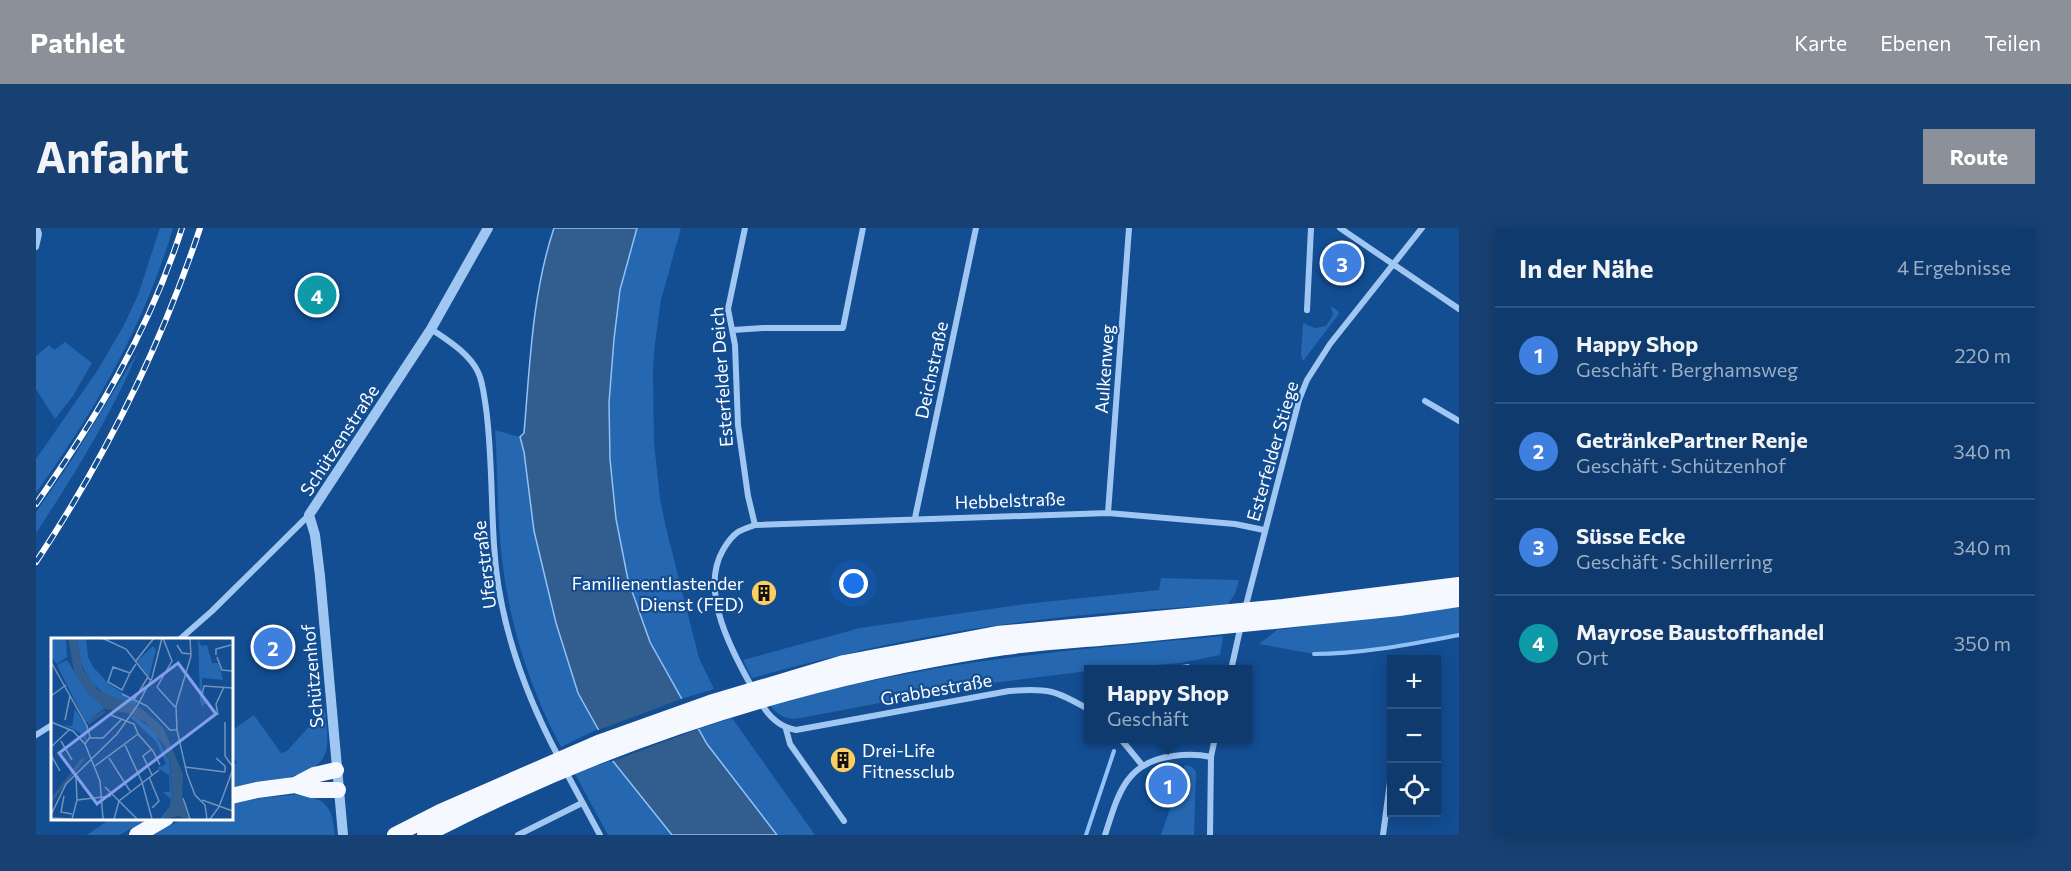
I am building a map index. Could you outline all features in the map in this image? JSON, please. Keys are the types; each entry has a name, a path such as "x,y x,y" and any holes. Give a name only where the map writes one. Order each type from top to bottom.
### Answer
{"highway":[{"path":"1283,614 1459,585"},
{"path":"425,835 547,771 657,720 769,691 844,663 997,634 1399,608 1459,599"},
{"path":"232,796 295,785 314,775 336,770"},
{"path":"395,835 440,812 547,771"},
{"path":"295,785 312,790 338,790"},
{"path":"137,835 164,820"}],"street":[{"path":"36,247 39,234 37,228"},
{"name":"Schützenstraße","path":"181,638 212,611 309,515 431,329 488,228"},
{"name":"Esterfelder Deich","path":"744,228 728,309 735,345 738,425 748,496 755,525"},
{"path":"733,330 843,328 863,228"},
{"name":"Deichstraße","path":"915,518 976,228"},
{"name":"Aulkenweg","path":"1108,513 1129,228"},
{"path":"1307,310 1311,228"},
{"path":"1340,228 1459,309"},
{"name":"Esterfelder Stiege","path":"1232,665 1264,530 1299,400 1307,380 1330,344 1422,228"},
{"name":"Uferstraße","path":"431,329 464,353 478,371 489,428 497,576 512,648 539,720 600,835"},
{"path":"1425,401 1459,421"},
{"name":"Hebbelstraße","path":"755,525 1108,513 1235,524 1264,530"},
{"name":"Schützenhof","path":"309,515 315,535 320,576 343,835"},
{"path":"755,525 737,533 728,542 719,557 714,573 714,591 724,629 738,662 767,713 786,729 790,744 844,821"},
{"name":"Grabbestraße","path":"786,729 805,729 1009,691 1040,688 1062,694 1084,706"},
{"path":"36,735 51,726"},
{"path":"1124,743 1142,765"},
{"path":"1210,835 1211,757 1214,743"},
{"path":"1105,835 1122,789 1142,765 1151,760 1185,754 1211,757"},
{"path":"518,835 582,803"},
{"path":"1383,835 1387,805"}],"shaded area":[{"path":"160,228 173,228 148,299 98,399 36,493 36,459 97,371 123,327 138,295"},
{"path":"554,228 637,228 620,290 609,403 610,459 616,519 628,580 650,642 707,744 777,835 672,835 612,760 578,693 556,623 534,531 520,437 524,433 536,304"},
{"path":"637,228 681,228 661,300 655,344 654,443 666,528 699,658 714,689 681,699 654,650 638,611 627,577 614,506 610,432 612,362 619,299"},
{"path":"1331,306 1339,314 1303,361 1301,355 1303,323 1315,328 1326,326 1333,315"},
{"path":"65,342 92,363 73,396 55,419 36,389 36,356 49,345 54,350"},
{"path":"139,350 92,444 36,533 36,512 71,461"},
{"path":"495,430 520,437 534,531 556,623 578,693 598,729 561,747 529,676 514,627 504,576 500,535"},
{"path":"1161,578 1239,580 1235,594 1228,604 1010,623 865,650 752,678 743,660 860,628 1025,604 1159,590"},
{"path":"1459,606 1459,635 1337,654 1314,654 1259,644 1277,630"},
{"path":"1223,636 1220,655 1180,663 1084,665 1084,672 976,685 795,719 781,715 770,705 884,678 970,663 1083,649"},
{"path":"325,709 326,751 321,761 312,769 286,778 232,788 232,765 237,763 232,756 232,730 254,715 281,753 287,751"},
{"path":"732,718 815,835 777,835 698,729"},
{"path":"612,760 672,835 608,835 575,774"},
{"path":"1185,765 1196,771 1194,835 1161,835"},
{"path":"301,794 323,802 330,812 335,835 152,835 181,820 232,820 232,803"},
{"path":"109,820 148,820 119,835 87,835"}],"pier":[{"path":"684,698 701,728 610,762 596,731"}],"waterway":[{"path":"1314,654 1369,650 1459,635"},
{"path":"1086,835 1114,751"}],"railway":[{"path":"36,504 80,439 120,372 154,302 182,228"},
{"path":"36,562 85,483 129,400 168,315 200,228"}],"place":[{"name":"Süsse Ecke","path":"1342,263"},
{"name":"Mayrose Baustoffhandel","path":"317,295"},
{"name":"Familienentlastender Dienst (FED)","path":"764,593"},
{"name":"GetränkePartner Renje","path":"273,647"},
{"name":"Drei-Life Fitnessclub","path":"843,760"},
{"name":"Happy Shop","path":"1168,785"}]}
